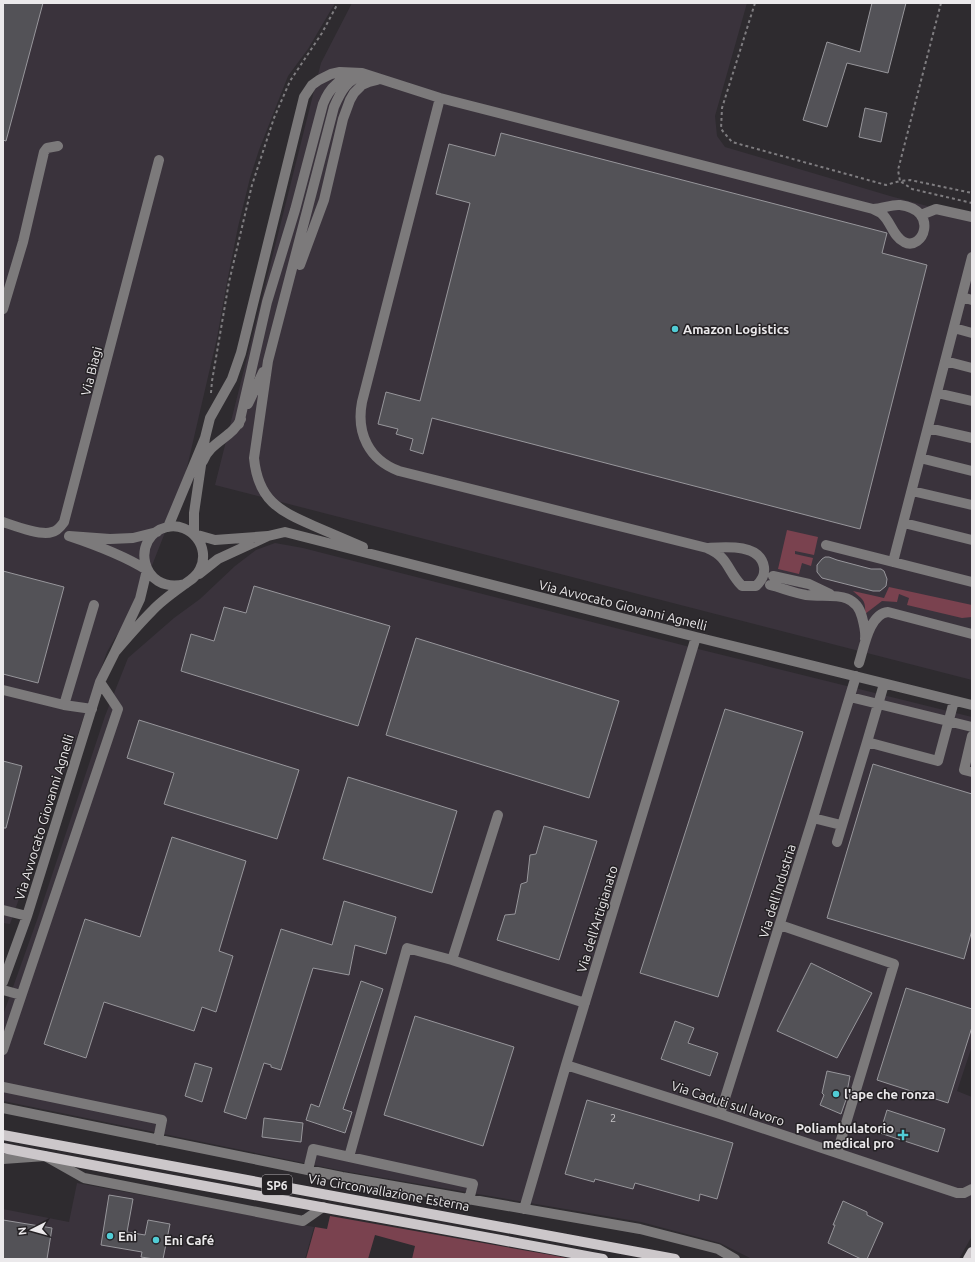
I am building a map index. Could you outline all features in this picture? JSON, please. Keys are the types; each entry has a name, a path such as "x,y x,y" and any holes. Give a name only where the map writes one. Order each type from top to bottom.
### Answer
{"main road":[{"name":"Via Circonvallazione Esterna","path":"3,1135 536,1232 675,1259"},
{"name":"Via Circonvallazione Esterna","path":"3,1148 209,1188 323,1207 603,1259"},
{"path":"968,1259 972,1252"}],"street":[{"path":"157,532 147,542 145,549 144,556 148,570 153,577 168,585 177,586 189,581 200,571 203,561 203,551 200,542 194,534 194,513 205,438 210,418 232,379 241,353 304,97 312,85 331,74 351,72 362,73 366,76"},
{"path":"239,424 267,302 295,210 323,104 332,86 341,80 352,76 366,76 382,80 440,98 873,209 881,213 886,218 903,242 909,244 914,243 922,236 925,227 921,215 914,209 898,205 882,209 873,209"},
{"path":"366,76 356,77 350,81 338,98 334,107 268,361 254,458 256,471 265,494 276,506 290,516 394,560"},
{"path":"281,315 324,200 343,119 350,100 354,93 366,83 382,80"},
{"path":"440,98 362,402 360,418 361,430 365,441 372,452 382,462 392,468 707,548 716,552 724,560 735,580 742,586 756,586 764,576 764,566 760,558 755,553 748,550 728,547 707,548"},
{"path":"3,309 23,242 44,152 47,148 58,146"},
{"name":"Via Biagi","path":"52,532 58,529 64,522 67,515 158,160"},
{"path":"921,215 936,209 972,217"},
{"path":"893,562 971,262"},
{"path":"962,298 972,300"},
{"path":"954,328 972,333"},
{"path":"200,472 205,455 217,443 231,433 239,424 268,361"},
{"path":"945,361 972,368"},
{"path":"937,393 972,401"},
{"path":"928,428 972,438"},
{"path":"168,527 205,438"},
{"path":"920,458 972,471"},
{"path":"912,491 972,505"},
{"path":"3,522 44,534 52,532 70,536 109,550 148,570"},
{"path":"904,523 972,540"},
{"path":"70,536 110,539 133,538 157,532 168,527 186,529 194,534 215,540 268,536"},
{"name":"Via Avvocato Giovanni Agnelli","path":"268,536 285,532 696,637 972,705"},
{"path":"115,652 152,610 218,559 268,536"},
{"path":"826,546 972,582"},
{"path":"115,652 140,599 148,570"},
{"path":"771,580 806,595 836,596 854,601 861,614 866,631 863,651"},
{"path":"64,705 94,605"},
{"path":"859,663 872,624 880,614 885,612 972,634"},
{"name":"Via dell'Artigianato","path":"524,1209 566,1065 696,637"},
{"name":"Via Avvocato Giovanni Agnelli","path":"3,982 27,916 100,682 115,652"},
{"name":"Via dell'Industria","path":"720,1114 780,925 856,676"},
{"path":"3,1050 118,710 100,682"},
{"path":"837,842 884,684"},
{"path":"3,690 64,705 92,709"},
{"path":"850,697 972,727"},
{"path":"867,742 938,761 954,701"},
{"path":"972,736 964,770 972,772"},
{"path":"452,960 498,815"},
{"path":"813,818 841,825"},
{"path":"3,910 27,916"},
{"path":"780,925 894,964 837,1153"},
{"path":"349,1157 407,948 452,960 585,1003"},
{"path":"3,990 21,995"},
{"name":"Via Caduti sul lavoro","path":"566,1065 720,1114 957,1193 964,1193 972,1188"},
{"path":"3,1087 162,1120 158,1140"},
{"name":"Via Circonvallazione Esterna","path":"3,1108 308,1170 469,1200 640,1229 718,1249 735,1259"},
{"name":"Via Circonvallazione Esterna","path":"308,1170 313,1149 473,1184 469,1200"},
{"name":"Via Circonvallazione Esterna","path":"3,1159 45,1156 84,1178 303,1221 323,1207"}],"path":[{"path":"211,396 212,381 229,282 252,186 274,118 290,81 322,33 338,3"},
{"path":"755,3 722,108 721,129 732,142 886,185 910,180 972,193"},
{"path":"900,182 898,170 941,3"},
{"path":"900,182 912,189 972,203"}],"shaded area":[{"path":"3,3 335,3 308,49 288,76 259,150 250,178 238,227 217,338 182,489 142,591 138,615 123,627 107,652 10,924 3,923"},
{"path":"352,3 747,3 715,116 717,136 725,147 890,196 972,218 972,680 215,485 321,63"},
{"path":"787,530 818,537 814,555 795,551 795,554 813,558 811,566 802,563 799,574 778,569"},
{"path":"275,543 303,548 972,717 972,1046 957,1091 972,1097 972,1236 959,1259 752,1259 720,1243 641,1222 343,1171 3,1101 3,1015 37,920 105,716 128,658 174,618 200,599 235,566 256,550"},
{"path":"889,587 972,605 972,617 962,618 907,605 909,598 899,594 897,602 882,601 865,614 865,606 863,601 853,591 884,598"},
{"path":"77,1183 314,1227 305,1259 3,1259 3,1209 69,1222"},
{"path":"330,1216 571,1259 412,1259 415,1246 375,1235 368,1259 306,1259 315,1227 327,1229"}],"building":[{"path":"3,3 43,3 6,141 3,140"},
{"path":"872,3 906,3 888,73 847,63 827,127 803,120 827,42 860,52"},
{"path":"865,108 887,113 881,142 859,137"},
{"name":"Amazon Logistics","path":"501,133 887,233 882,253 927,265 860,529 432,418 423,454 410,450 413,439 396,434 398,429 378,424 386,392 420,401 470,203 436,194 449,144 495,156"},
{"path":"825,557 871,569 881,569 884,571 887,579 886,586 880,591 873,591 822,578 817,572 817,565"},
{"path":"3,571 64,587 38,683 3,674"},
{"path":"254,586 390,626 358,726 181,671 191,634 214,641 224,607 246,613"},
{"path":"416,638 619,701 589,798 386,735"},
{"path":"725,709 803,732 718,997 640,973"},
{"path":"139,720 299,770 277,839 164,804 174,773 127,758"},
{"path":"3,761 22,766 6,828 3,828"},
{"path":"873,764 972,794 972,930 964,959 827,918"},
{"path":"348,777 457,811 432,893 323,859"},
{"path":"544,826 597,841 559,960 497,940 505,915 515,914 521,884 527,882 530,855 536,854"},
{"path":"172,837 246,861 219,951 233,956 216,1012 202,1007 194,1031 104,1002 86,1058 44,1044 85,919 140,937"},
{"path":"344,901 396,917 386,954 355,945 349,975 313,968 281,1070 264,1063 246,1119 224,1112 281,929 332,945"},
{"path":"811,963 872,993 837,1058 777,1031"},
{"path":"361,981 383,989 343,1109 352,1112 345,1133 306,1120 311,1104 319,1107"},
{"path":"906,988 972,1009 972,1027 948,1103 877,1080"},
{"path":"415,1016 514,1047 483,1146 384,1115"},
{"path":"675,1021 694,1028 688,1043 718,1053 710,1076 661,1059"},
{"path":"195,1063 212,1068 202,1102 185,1096"},
{"name":"l'ape che ronza","path":"827,1071 850,1076 847,1092 848,1094 841,1114 820,1105 824,1095 822,1093"},
{"path":"587,1100 733,1143 717,1199 700,1194 699,1201 635,1183 633,1189 595,1179 594,1182 565,1174"},
{"path":"887,1110 945,1129 938,1152 880,1133"},
{"path":"264,1118 303,1123 301,1142 262,1137"},
{"path":"109,1195 133,1199 127,1232 145,1235 148,1220 170,1224 163,1259 141,1257 142,1252 101,1245"},
{"path":"843,1201 867,1212 867,1215 883,1223 867,1259 861,1259 828,1243 835,1225 833,1225"},
{"path":"3,1220 52,1228 47,1259 3,1259"}],"place":[{"name":"Amazon Logistics","path":"675,329"},
{"name":"l'ape che ronza","path":"836,1094"},
{"name":"Poliambulatorio medical pro","path":"903,1135"},
{"name":"Eni","path":"110,1236"},
{"name":"Eni Café","path":"156,1240"}]}
